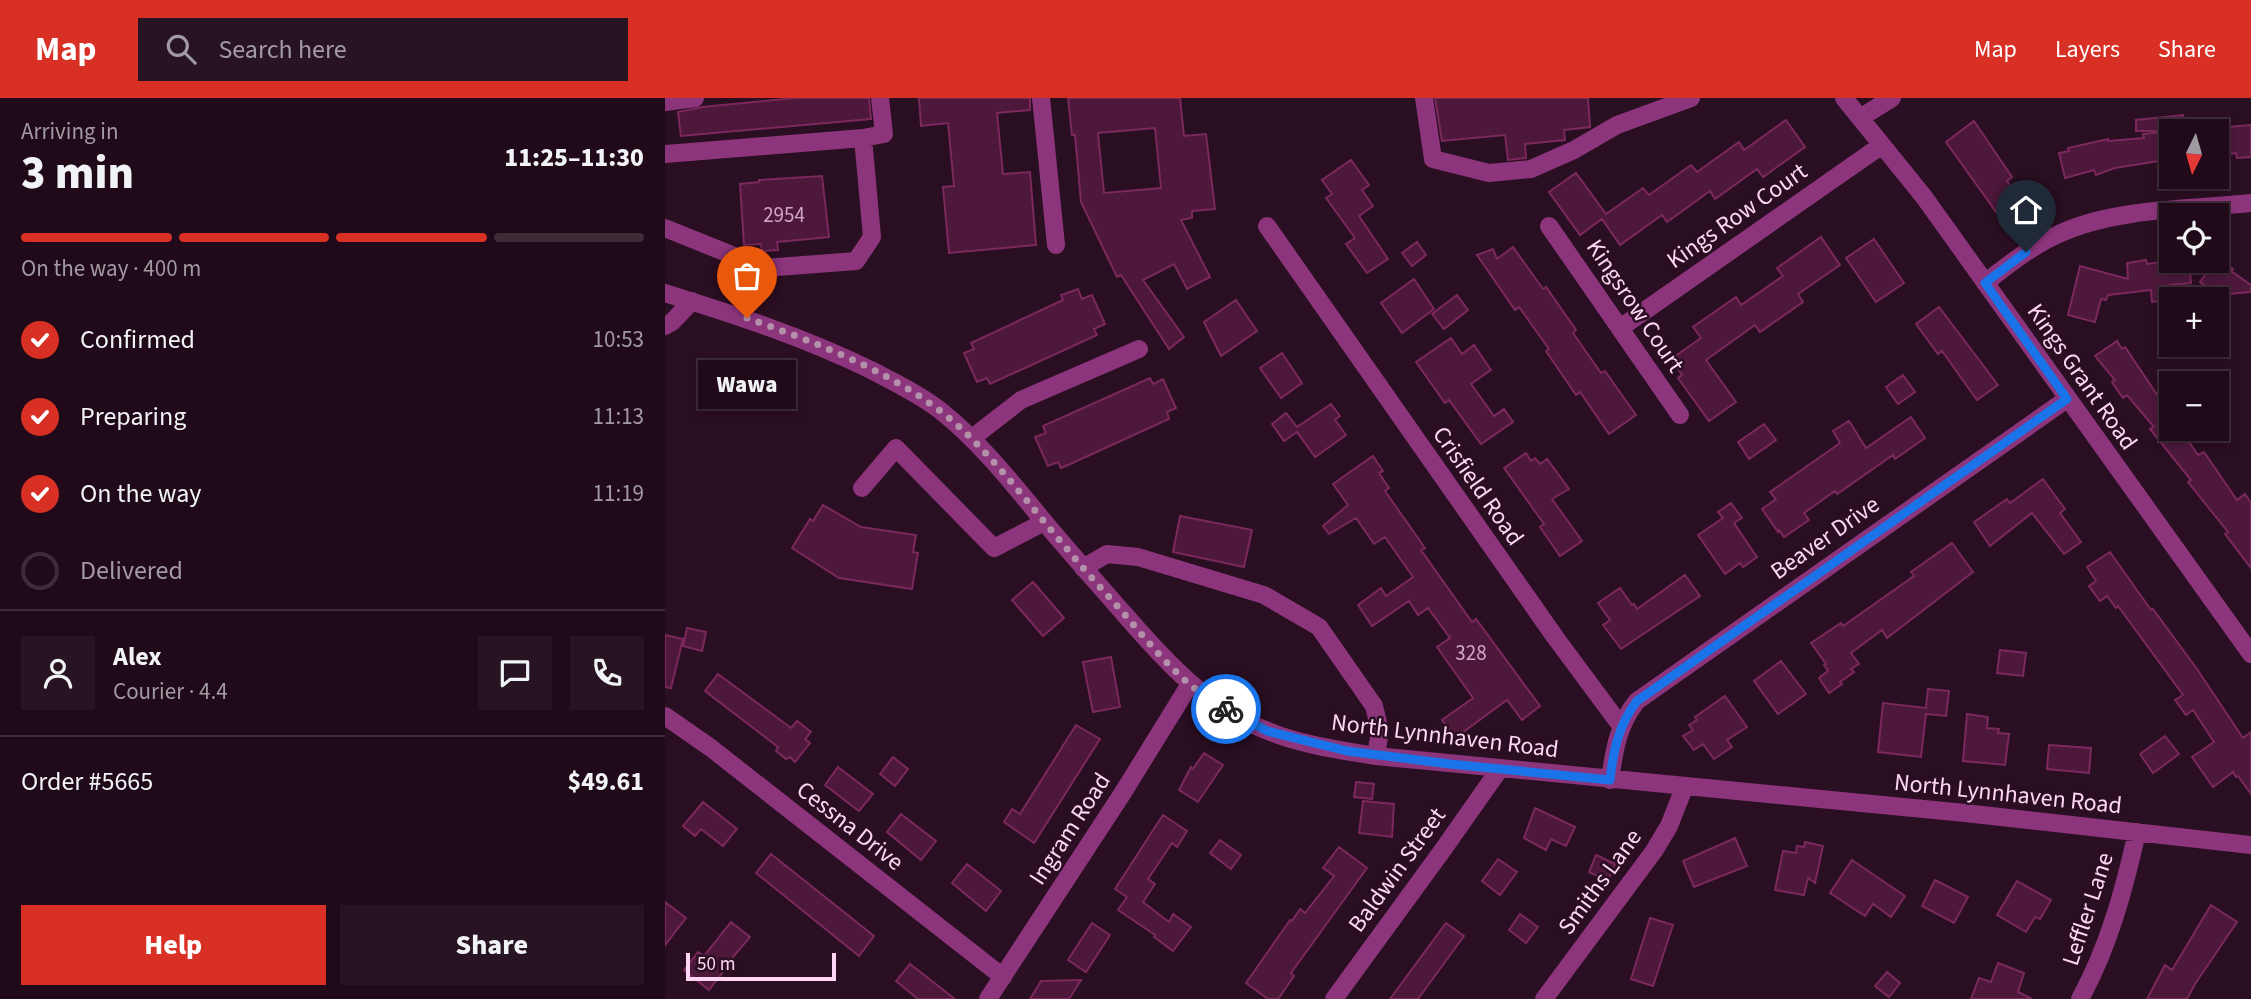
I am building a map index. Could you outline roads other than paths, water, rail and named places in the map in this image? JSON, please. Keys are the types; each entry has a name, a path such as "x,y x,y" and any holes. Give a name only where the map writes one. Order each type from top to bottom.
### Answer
{"street":[{"path":"665,102 695,98"},
{"path":"665,155 884,134 880,98"},
{"path":"1041,98 1056,244"},
{"path":"1425,98 1433,159 1489,173 1531,169 1574,150 1617,125 1691,98"},
{"name":"Kings Grant Road","path":"1844,98 1924,197 2251,654"},
{"path":"1860,118 1892,98"},
{"path":"665,228 764,268 856,261 872,237 863,138"},
{"name":"Kings Row Court","path":"1620,328 1882,145"},
{"path":"1985,283 2026,252 2080,225 2126,215 2251,203"},
{"name":"Crisfield Road","path":"1267,226 1555,637 1621,726"},
{"name":"Kingsrow Court","path":"1549,226 1680,415"},
{"name":"North Lynnhaven Road","path":"665,293 773,327 846,358 903,386 940,410 972,438 1165,661 1221,707 1267,731 1310,743 1377,756 2251,845"},
{"path":"665,326 692,301"},
{"path":"972,438 1021,400 1139,349"},
{"name":"Beaver Drive","path":"1621,726 1626,714 1637,701 2067,399"},
{"path":"862,488 896,448 993,548 1044,522"},
{"path":"1083,568 1107,554 1138,556 1264,595 1319,627 1374,706 1380,731 1377,756"},
{"name":"Ingram Road","path":"988,999 1124,791 1190,684"},
{"name":"Cessna Drive","path":"665,716 711,748 1003,977"},
{"path":"1610,780 1621,726"},
{"name":"Baldwin Street","path":"1334,999 1499,770"},
{"name":"Smiths Lane","path":"1543,999 1654,851 1669,826 1684,788"},
{"name":"Leffler Lane","path":"2080,999 2105,946 2122,898 2137,832"}],"place":[{"name":"Wawa","path":"747,318"}]}
